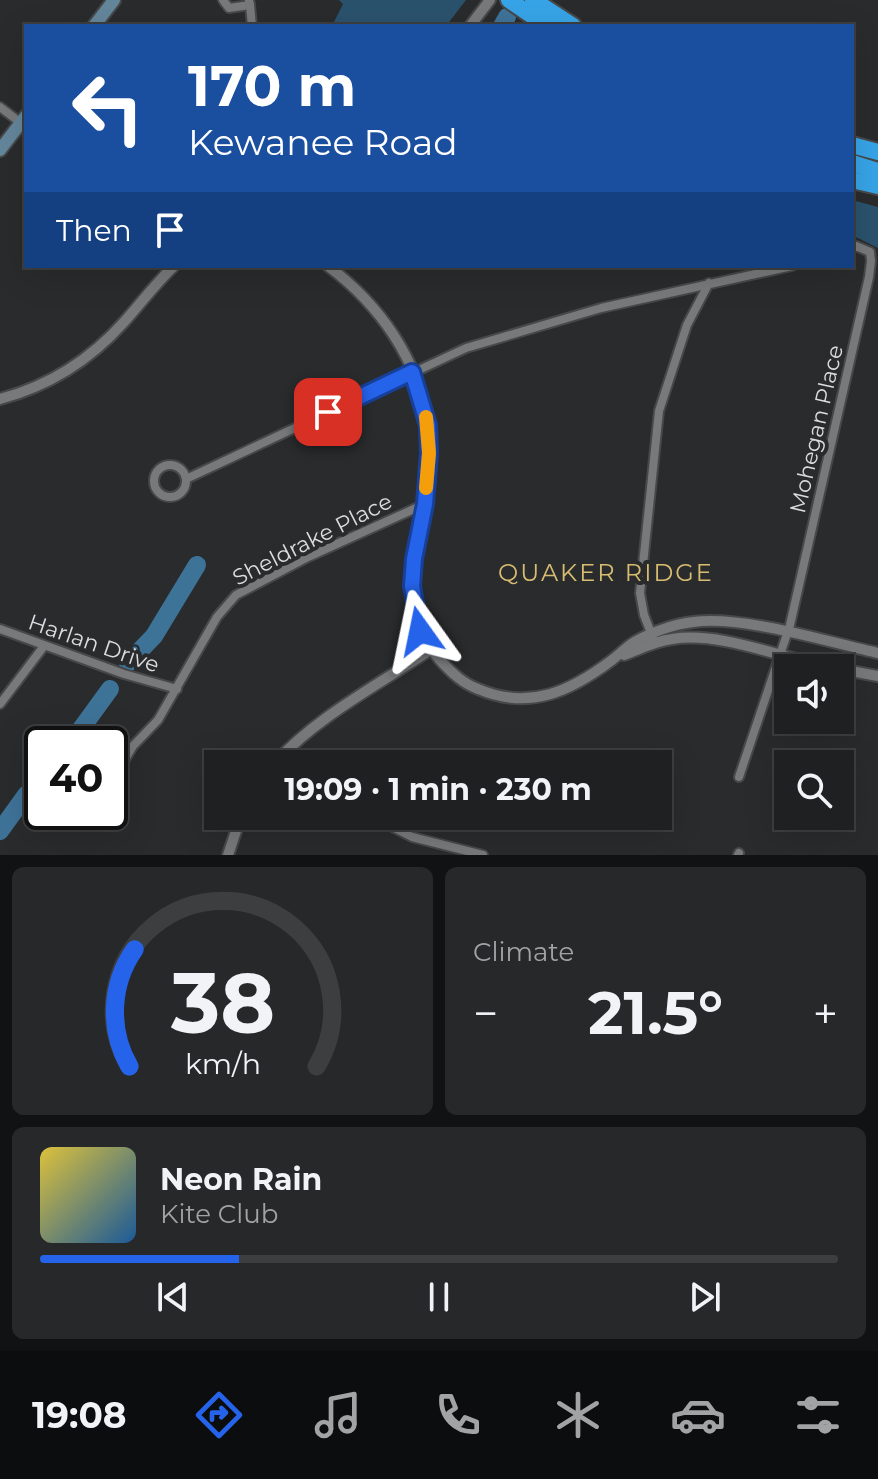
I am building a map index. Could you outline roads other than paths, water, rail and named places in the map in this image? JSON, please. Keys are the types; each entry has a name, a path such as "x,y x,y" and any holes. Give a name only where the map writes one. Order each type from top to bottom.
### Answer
{"highway":[{"path":"509,0 544,24"},
{"path":"533,0 570,24"},
{"path":"854,146 878,152"},
{"path":"854,164 878,171"},
{"path":"854,180 878,186"}],"main road":[{"path":"96,24 114,0"},
{"path":"0,150 23,120"}],"street":[{"path":"223,0 229,8 250,3 252,24"},
{"path":"472,24 490,0"},
{"path":"0,107 23,120"},
{"name":"Mohegan Place","path":"788,633 871,261 870,252 854,248"},
{"path":"0,399 41,385 83,360 116,331 172,268"},
{"path":"332,268 383,316 412,372 428,425 425,504 412,586 420,631 430,650 452,674 482,691 527,698 546,696 572,687 653,638 693,622 731,622 878,653"},
{"path":"186,479 466,348 527,328 782,268"},
{"path":"653,638 640,593 659,411 687,325 709,283"},
{"name":"Sheldrake Place","path":"128,754 158,720 217,617 236,595 308,557 425,504"},
{"name":"Harlan Drive","path":"0,629 124,674 177,689"},
{"path":"781,654 788,633"},
{"path":"653,638 707,638 774,655"},
{"path":"0,704 44,646"},
{"path":"287,750 322,722 430,650"},
{"path":"854,672 878,676"},
{"path":"739,777 774,674"},
{"path":"228,855 236,830"},
{"path":"398,830 412,837 483,855"}],"waterway":[{"path":"503,24 507,17"},
{"path":"128,663 154,636 197,565"},
{"path":"83,726 110,689"},
{"path":"0,831 24,798"}],"district":[{"name":"QUAKER RIDGE","path":"606,573"}]}
